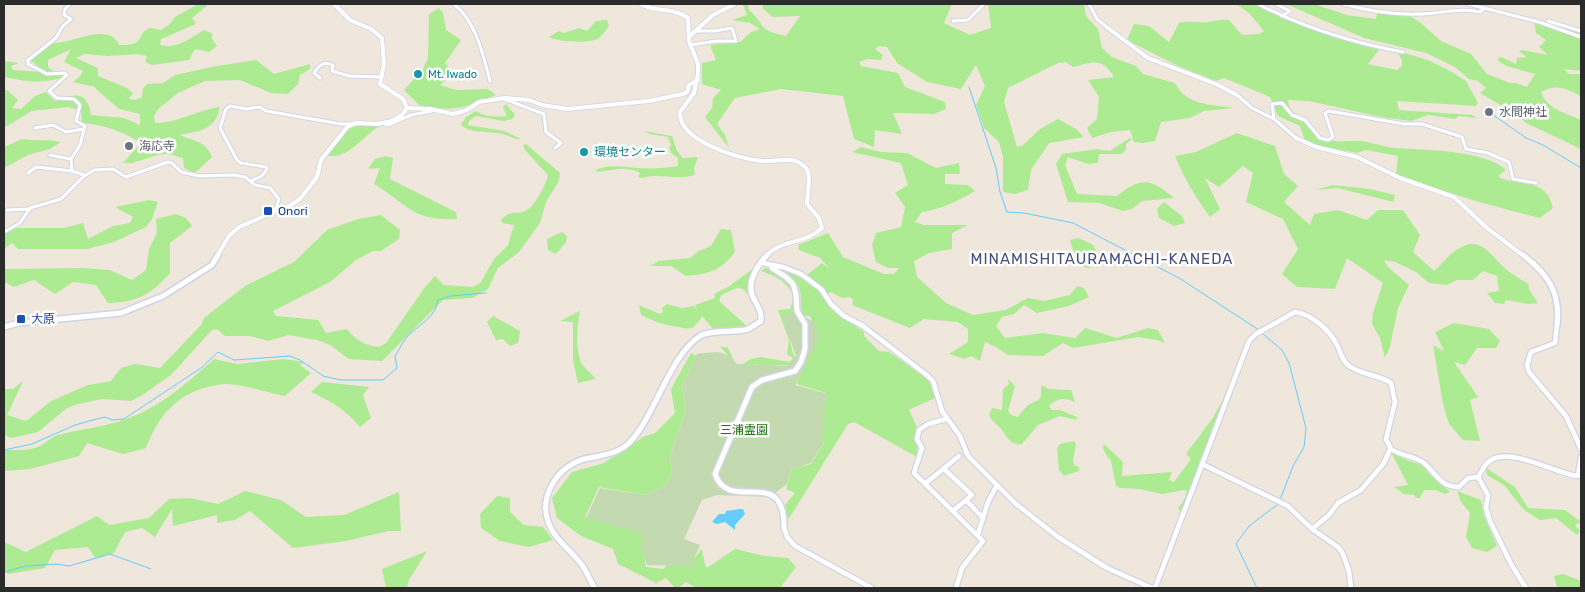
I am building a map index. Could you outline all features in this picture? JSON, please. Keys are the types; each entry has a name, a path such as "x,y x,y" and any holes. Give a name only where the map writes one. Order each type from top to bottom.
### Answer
{"street":[{"path":"70,4 65,9 64,14 71,20 62,27 56,38 28,60 28,64 47,74 66,72 67,75 49,91 58,98 74,99 80,105 76,121 85,126 78,152 71,159 72,171"},
{"path":"334,4 350,20 371,29 382,38 384,64 381,77 382,86 403,98 407,108"},
{"path":"454,4 465,13 483,52 490,81"},
{"path":"595,588 582,565 560,542 547,522 546,504 551,486 559,475 577,462 614,454 628,444 645,424 684,350 696,337 702,334 747,330 762,321 761,311 751,289 755,273 767,254 778,247 815,234 822,228 819,218 807,204 808,173 806,167 799,162 783,160 763,161 736,156 689,133 681,123 679,111 694,96 698,80 698,63 690,45 690,24 686,15 649,9 641,4"},
{"path":"690,37 713,15 735,4"},
{"path":"953,21 968,20 984,4"},
{"path":"1089,4 1097,19 1148,58 1216,84 1237,95 1252,108 1274,119 1296,138 1316,147 1357,157 1400,178 1454,197 1487,228 1532,262 1542,273 1557,297 1559,309 1555,343 1531,352 1527,365 1529,372 1566,416 1581,449"},
{"path":"1258,4 1282,16 1375,47 1403,52"},
{"path":"1266,8 1271,4"},
{"path":"1276,4 1290,11 1282,16"},
{"path":"1343,4 1411,15 1454,12 1463,9 1480,12 1487,9 1489,4"},
{"path":"1468,4 1569,26 1581,31"},
{"path":"1519,15 1560,27 1581,37"},
{"path":"690,45 717,41 736,41 732,28 715,31 695,31"},
{"path":"320,78 314,74 319,65 324,63 333,65 332,71 334,72 353,76 381,77"},
{"path":"407,108 430,109 447,114 467,110 479,102 502,98 529,100 559,109 579,108 648,101 683,94 687,92 689,85 698,80"},
{"path":"502,98 544,114 546,132 560,143 555,148"},
{"path":"1274,119 1272,104 1282,103 1287,106 1292,115 1303,119 1320,138 1328,140 1333,137 1325,113 1329,111 1404,124 1426,125 1462,137 1466,150 1488,153 1509,162 1513,179 1536,183"},
{"path":"251,181 262,176 267,169 266,166 241,163 237,160 220,128 226,109 230,106 233,105 246,109 260,107 266,111 340,124 388,124 411,115 432,111"},
{"path":"383,123 399,117 407,108"},
{"path":"35,128 49,124 66,132 84,129"},
{"path":"4,327 19,323 127,312 163,296 208,268 236,229 291,205 300,199 317,177 321,160 344,130 352,124"},
{"path":"50,155 71,159"},
{"path":"7,210 30,209 62,199 91,170 101,168 114,169 121,176 128,176 170,162 182,172 199,176 239,175 255,185 270,188 280,199 275,211"},
{"path":"28,173 37,166 50,170 72,171 84,175"},
{"path":"4,232 21,222 30,209"},
{"path":"762,263 801,274 821,290 831,304 844,316 863,326 928,376 933,381 942,411 960,436 968,456 1031,518 1107,568 1154,588 1249,341 1260,332 1295,312 1302,312 1332,337 1337,344 1341,357 1350,367 1390,381 1395,402 1387,427 1390,449 1423,463 1440,483 1449,487 1459,487 1468,478 1478,477"},
{"path":"773,265 772,268 788,278 794,285 798,297 797,311 806,327 804,358 801,365 794,372 759,380 752,387 715,474 719,485 726,490 768,493 777,498 784,511 785,534 790,543 872,588"},
{"path":"946,419 928,424 919,430 917,440 922,448 914,474 983,540 958,572 956,588"},
{"path":"1312,530 1329,516 1338,502 1361,490 1384,462 1390,449"},
{"path":"1478,477 1486,462 1499,456 1508,455 1566,475 1578,476 1581,457"},
{"path":"926,484 959,456"},
{"path":"1202,464 1288,506 1312,530 1342,552 1349,571 1351,588"},
{"path":"944,468 972,495 953,511"},
{"path":"1478,477 1488,495 1486,508 1490,521 1511,564 1526,588"},
{"path":"978,534 988,502 998,485"},
{"path":"966,500 983,518"}],"green space":[{"path":"198,4 209,4 192,18 196,24 161,39 160,45 172,46 188,40 204,30 212,33 212,39 217,46 209,52 195,49 189,60 152,65 145,62 147,56 137,54 108,56 85,54 76,58 98,68 98,76 127,88 133,93 129,99 135,100 142,97 143,88 148,84 163,83 175,75 217,66 256,60 274,74 310,64 310,69 300,75 298,84 288,94 271,93 240,80 205,81 178,93 158,109 154,117 155,123 172,121 220,107 218,115 210,125 199,131 179,135 203,145 212,157 195,173 184,168 183,158 169,154 161,154 135,162 123,163 141,143 113,129 82,123 81,111 68,107 32,111 4,128 4,90 7,90 18,100 12,108 21,109 35,96 46,92 55,101 68,96 79,96 87,102 91,115 124,118 140,125 140,114 119,109 95,87 73,82 83,71 64,62 71,49 48,60 48,67 53,71 52,74 66,77 49,81 28,81 4,77 4,61 19,63 11,66 13,70 41,72 44,70 31,61 38,51 44,47 95,34 109,36 115,39 119,45 131,44 139,40 143,32 150,28 161,30 170,24 175,17"},
{"path":"748,4 749,10 763,27 776,34 786,36 800,16 773,17 763,9 763,4 952,4 944,23 970,35 991,28 988,4 1084,4 1086,16 1098,29 1102,48 1112,57 1136,66 1143,74 1175,83 1180,91 1192,100 1233,108 1204,111 1190,118 1161,122 1155,141 1134,142 1130,130 1111,132 1092,138 1087,128 1097,119 1099,97 1088,80 1114,77 1101,64 1092,63 1073,67 1066,62 1058,63 1008,88 1004,102 1017,147 1023,145 1040,129 1058,119 1076,129 1084,137 1049,143 1031,170 1028,190 1015,194 1003,192 1003,157 999,142 984,128 976,105 985,86 976,65 961,89 927,82 897,63 887,47 879,46 875,49 883,55 881,60 867,59 859,62 861,66 898,73 905,87 945,102 946,109 934,114 893,113 902,134 875,130 874,147 854,139 843,96 781,89 735,98 717,124 725,135 729,148 705,117 712,108 713,98 721,90 702,84 702,63 716,60 710,45 740,42 751,32 760,29 750,23 732,20 747,15 743,5"},
{"path":"1236,4 1255,4 1300,25 1315,27 1379,50 1368,64 1397,70 1402,66 1402,61 1397,51 1428,60 1466,81 1478,103 1476,106 1397,101 1399,110 1472,115 1477,118 1459,116 1455,119 1428,115 1411,121 1381,117 1309,101 1288,100 1292,111 1307,121 1323,137 1334,141 1361,141 1391,147 1453,152 1484,158 1497,163 1506,170 1499,175 1500,178 1539,187 1550,198 1553,208 1540,218 1486,204 1396,175 1398,156 1366,150 1357,153 1306,143 1300,126 1278,116 1270,97 1224,78 1216,81 1178,66 1127,40 1134,24 1149,26 1169,42 1179,23 1183,22 1229,20 1242,35 1259,34 1264,31 1249,13"},
{"path":"1286,4 1314,4 1347,15 1376,19 1377,13 1410,16 1441,41 1471,54 1487,74 1527,87 1535,74 1506,66 1497,60 1501,57 1516,64 1517,58 1526,57 1519,51 1522,50 1548,55 1539,47 1546,40 1536,33 1534,20 1581,32 1581,71 1564,69 1569,74 1581,74 1581,96 1557,87 1541,92 1547,103 1563,113 1581,120 1581,149 1526,123 1509,110 1480,93 1486,88 1478,81 1469,79 1455,67 1426,53 1364,38"},
{"path":"439,8 443,13 446,30 461,40 445,63 454,73 440,85 456,90 488,89 496,95 467,106 444,109 421,107 404,90 414,79 423,78 423,69 428,58 429,14"},
{"path":"607,20 609,26 595,40 574,42 549,37 559,31 564,33 579,28 587,31 596,21"},
{"path":"506,104 515,115 512,119 503,121 476,116 469,121 468,125 504,131 521,139 471,130 461,125 466,117 476,111 487,115 507,116 503,107"},
{"path":"367,123 380,126 348,151 340,155 324,155 347,130"},
{"path":"644,131 672,136 677,151 683,158 698,157 694,168 695,175 642,178 638,177 640,173 630,170 620,169 598,172 595,170 611,166 663,168 678,166 678,158 671,153 669,148 671,145 668,137"},
{"path":"1237,133 1275,146 1284,174 1298,186 1284,202 1310,225 1314,214 1338,210 1367,220 1378,210 1403,210 1420,235 1413,252 1434,271 1459,248 1471,244 1477,245 1489,252 1508,271 1528,284 1538,303 1529,304 1506,300 1504,304 1495,303 1487,293 1499,291 1497,276 1483,271 1473,280 1457,280 1447,285 1429,283 1416,272 1395,262 1384,260 1388,267 1409,285 1398,308 1390,347 1385,358 1380,338 1372,324 1373,313 1383,283 1347,258 1335,289 1297,287 1282,274 1298,249 1283,219 1246,202 1253,173 1243,166 1219,187 1205,178 1220,209 1210,217 1200,203 1186,180 1175,156 1196,152"},
{"path":"1130,138 1132,139 1126,144 1126,149 1122,154 1099,154 1098,163 1088,164 1068,157 1065,165 1077,194 1117,196 1133,185 1146,182 1159,187 1174,198 1142,201 1132,209 1123,211 1099,203 1068,202 1056,164 1062,154 1097,149 1110,151"},
{"path":"22,139 61,142 50,149 28,155 4,168 4,147"},
{"path":"526,144 560,173 559,181 546,202 540,223 519,252 498,268 488,289 472,298 443,300 382,361 349,359 330,345 317,340 288,335 268,341 250,336 225,336 217,329 212,330 171,375 131,401 103,399 78,404 67,408 38,432 11,438 4,435 4,389 13,389 23,381 7,415 26,421 51,401 88,385 111,381 121,368 135,364 160,368 201,325 204,318 245,286 294,262 327,230 358,219 381,215 400,230 399,239 381,251 373,251 356,260 330,282 273,311 276,316 318,320 326,333 347,329 362,342 379,347 386,343 425,287 435,276 444,285 473,287 481,282 494,259 508,245 514,225 503,223 501,220 508,214 523,212 530,208 540,194 548,175 525,150 523,145"},
{"path":"861,147 880,152 907,153 936,168 959,163 960,174 945,174 945,184 968,185 975,191 950,204 922,212 915,222 924,225 968,225 952,233 952,249 929,253 914,261 917,277 946,303 973,315 1006,310 1028,298 1044,301 1070,295 1077,286 1084,288 1089,297 1069,306 1037,313 1024,305 1014,314 1002,317 996,326 1005,338 1043,333 1075,338 1085,328 1117,338 1148,328 1158,330 1165,343 1138,337 1073,348 1063,343 1043,356 1008,355 985,342 980,361 971,356 965,359 949,354 968,342 968,329 958,322 924,319 910,328 852,305 853,300 850,297 842,298 831,292 828,294 822,286 807,275 822,263 830,269 820,258 799,250 798,245 828,233 843,257 884,274 894,274 899,268 888,268 876,262 872,245 876,233 901,227 905,207 895,193 908,185 901,163 852,152"},
{"path":"385,156 393,158 390,179 456,212 457,219 442,219 420,214 411,210 374,184 380,168 368,169 375,159"},
{"path":"1333,185 1370,189 1395,195 1393,202 1338,188 1315,190"},
{"path":"149,200 158,202 152,219 146,227 114,242 87,249 18,249 12,243 4,249 4,233 13,228 64,228 83,223 88,239 113,226 130,223 133,217 115,207"},
{"path":"1164,202 1182,216 1185,223 1174,226 1159,218 1157,209"},
{"path":"176,214 186,218 192,226 170,243 170,273 156,287 143,296 127,301 108,303 96,285 73,282 55,294 34,280 14,287 4,282 4,269 82,268 110,270 132,280 146,270 149,249 157,233 156,219"},
{"path":"721,229 731,230 735,252 725,263 714,270 686,276 671,266 650,266 659,261 690,258 699,251 711,246"},
{"path":"562,232 567,236 566,242 556,254 548,250 547,239"},
{"path":"1078,238 1092,244 1099,255 1089,269 1077,262 1070,240"},
{"path":"754,268 749,283 749,296 743,289 737,288 721,295 719,301 749,328 714,330 702,316 692,328 686,328 664,324 641,315 639,305 660,314 663,312 662,308 667,304 682,308 694,306 697,310 695,305 715,298 714,294 728,287"},
{"path":"765,268 770,269 791,283 796,298 794,312 786,317 792,350 796,359 790,365 762,366 756,364 740,374 735,372 729,357 720,346 728,348 735,363 739,366 751,359 761,357 790,362 793,358 787,354 789,340 778,310 790,309 793,296 788,287 780,280 761,271"},
{"path":"777,269 797,275 810,282 847,320 864,332 864,336 879,351 889,352 931,381 937,397 909,410 918,429 917,457 854,422 848,424 788,520 785,505 795,493 786,489 792,469 811,464 824,443 815,441 826,393 796,384 809,356 815,331 810,316 804,316 802,313 799,287 791,278"},
{"path":"580,311 577,338 578,352 583,366 596,379 578,383 573,361 573,322 560,321"},
{"name":"三浦霊園","path":"793,311 816,323 818,341 795,385 828,394 824,406 823,444 811,463 792,469 787,484 770,497 717,495 702,500 684,539 700,545 691,566 647,565 641,549 641,533 586,518 600,488 645,495 665,486 672,472 670,459 686,409 682,386 697,354 714,352 724,354 733,359 737,364 787,366 796,356 782,317"},
{"path":"493,316 520,331 518,343 510,346 503,339 496,340 487,322"},
{"path":"1454,323 1489,329 1500,341 1496,348 1477,348 1465,365 1454,362 1478,397 1470,400 1480,441 1463,440 1449,424 1443,404 1433,345 1444,351 1435,332"},
{"path":"691,353 696,356 682,386 686,409 670,459 672,472 665,486 645,495 599,487 585,517 641,532 646,567 663,569 673,559 691,562 702,549 707,568 735,549 765,556 788,558 796,567 780,588 696,588 686,582 675,588 666,578 656,583 618,564 613,549 581,536 557,518 552,498 572,472 604,463 643,437 655,433 675,413 671,389"},
{"path":"214,359 237,364 284,359 305,362 300,365 311,373 285,396 230,384 209,386 196,390 185,396 166,413 158,423 146,448 123,454 87,443 79,456 30,469 4,471 4,450 34,448 41,446 58,435 129,418 164,400"},
{"path":"1008,379 1015,386 1008,411 1011,415 1018,417 1028,405 1039,400 1041,385 1049,389 1071,390 1075,402 1062,399 1049,405 1052,410 1060,410 1077,417 1076,420 1060,416 1038,425 1022,444 1011,442 989,415 992,408 1002,410 1003,389 1009,384"},
{"path":"322,382 369,387 363,395 371,418 360,427 338,406 311,392"},
{"path":"1225,396 1184,508 1180,511 1178,508 1185,498 1187,491 1185,490 1162,494 1116,486 1111,461 1104,451 1104,444 1123,462 1122,476 1172,472 1169,480 1174,482 1191,459 1186,454 1212,419"},
{"path":"1074,441 1076,444 1073,460 1074,465 1079,467 1079,471 1064,476 1059,470 1057,448 1060,444"},
{"path":"1391,452 1422,465 1432,477 1450,492 1445,494 1435,490 1424,490 1420,498 1404,494 1394,487 1408,485"},
{"path":"1485,467 1515,487 1528,508 1565,510 1581,522 1575,525 1580,531 1577,535 1556,518 1540,520 1524,510 1504,485 1487,475"},
{"path":"245,491 281,500 306,517 344,515 399,492 401,531 388,531 346,541 293,548 250,511 235,520 217,523 217,515 173,526 172,509 155,537 142,528 125,532 114,553 95,558 88,547 55,550 45,568 8,574 4,571 4,542 26,552 97,516 109,525 149,518 169,499 190,498 218,504"},
{"path":"1457,491 1481,500 1484,516 1497,546 1487,552 1472,548 1466,537 1470,513 1461,502"},
{"path":"497,496 510,498 510,512 524,525 543,527 553,540 529,547 500,541 481,528 480,514"},
{"path":"427,551 409,580 407,588 386,588 382,569"},
{"path":"1563,574 1581,581 1581,588 1557,588 1554,576"}],"water":[{"path":"743,509 745,514 735,525 735,530 725,522 717,524 712,522 719,514 725,514 726,511"}],"waterway":[{"path":"969,87 996,168 1000,192 1007,212 1024,213 1073,223 1179,278 1259,330"},
{"path":"1489,112 1526,138 1543,145 1581,168"},
{"path":"4,450 32,444 75,425 93,420 105,417 112,420 124,419 201,368 218,352 234,360 290,356 300,360 323,376 341,380 383,380 397,368 395,356 404,341 431,315 437,306 438,300 450,296 486,293"},
{"path":"1262,333 1282,350 1289,363 1306,428 1304,447 1293,466 1280,500"},
{"path":"1257,588 1236,544 1249,526 1278,504"},
{"path":"4,572 26,566 57,564 69,566 110,554 151,569"}],"place":[{"name":"Mt. Iwado","path":"418,74"},
{"name":"水間神社","path":"1489,112"},
{"name":"海応寺","path":"129,146"},
{"name":"環境センター","path":"584,152"},
{"name":"Onori","path":"268,211"},
{"name":"大原","path":"21,319"}],"district":[{"name":"MINAMISHITAURAMACHI-KANEDA","path":"1102,259"}]}
